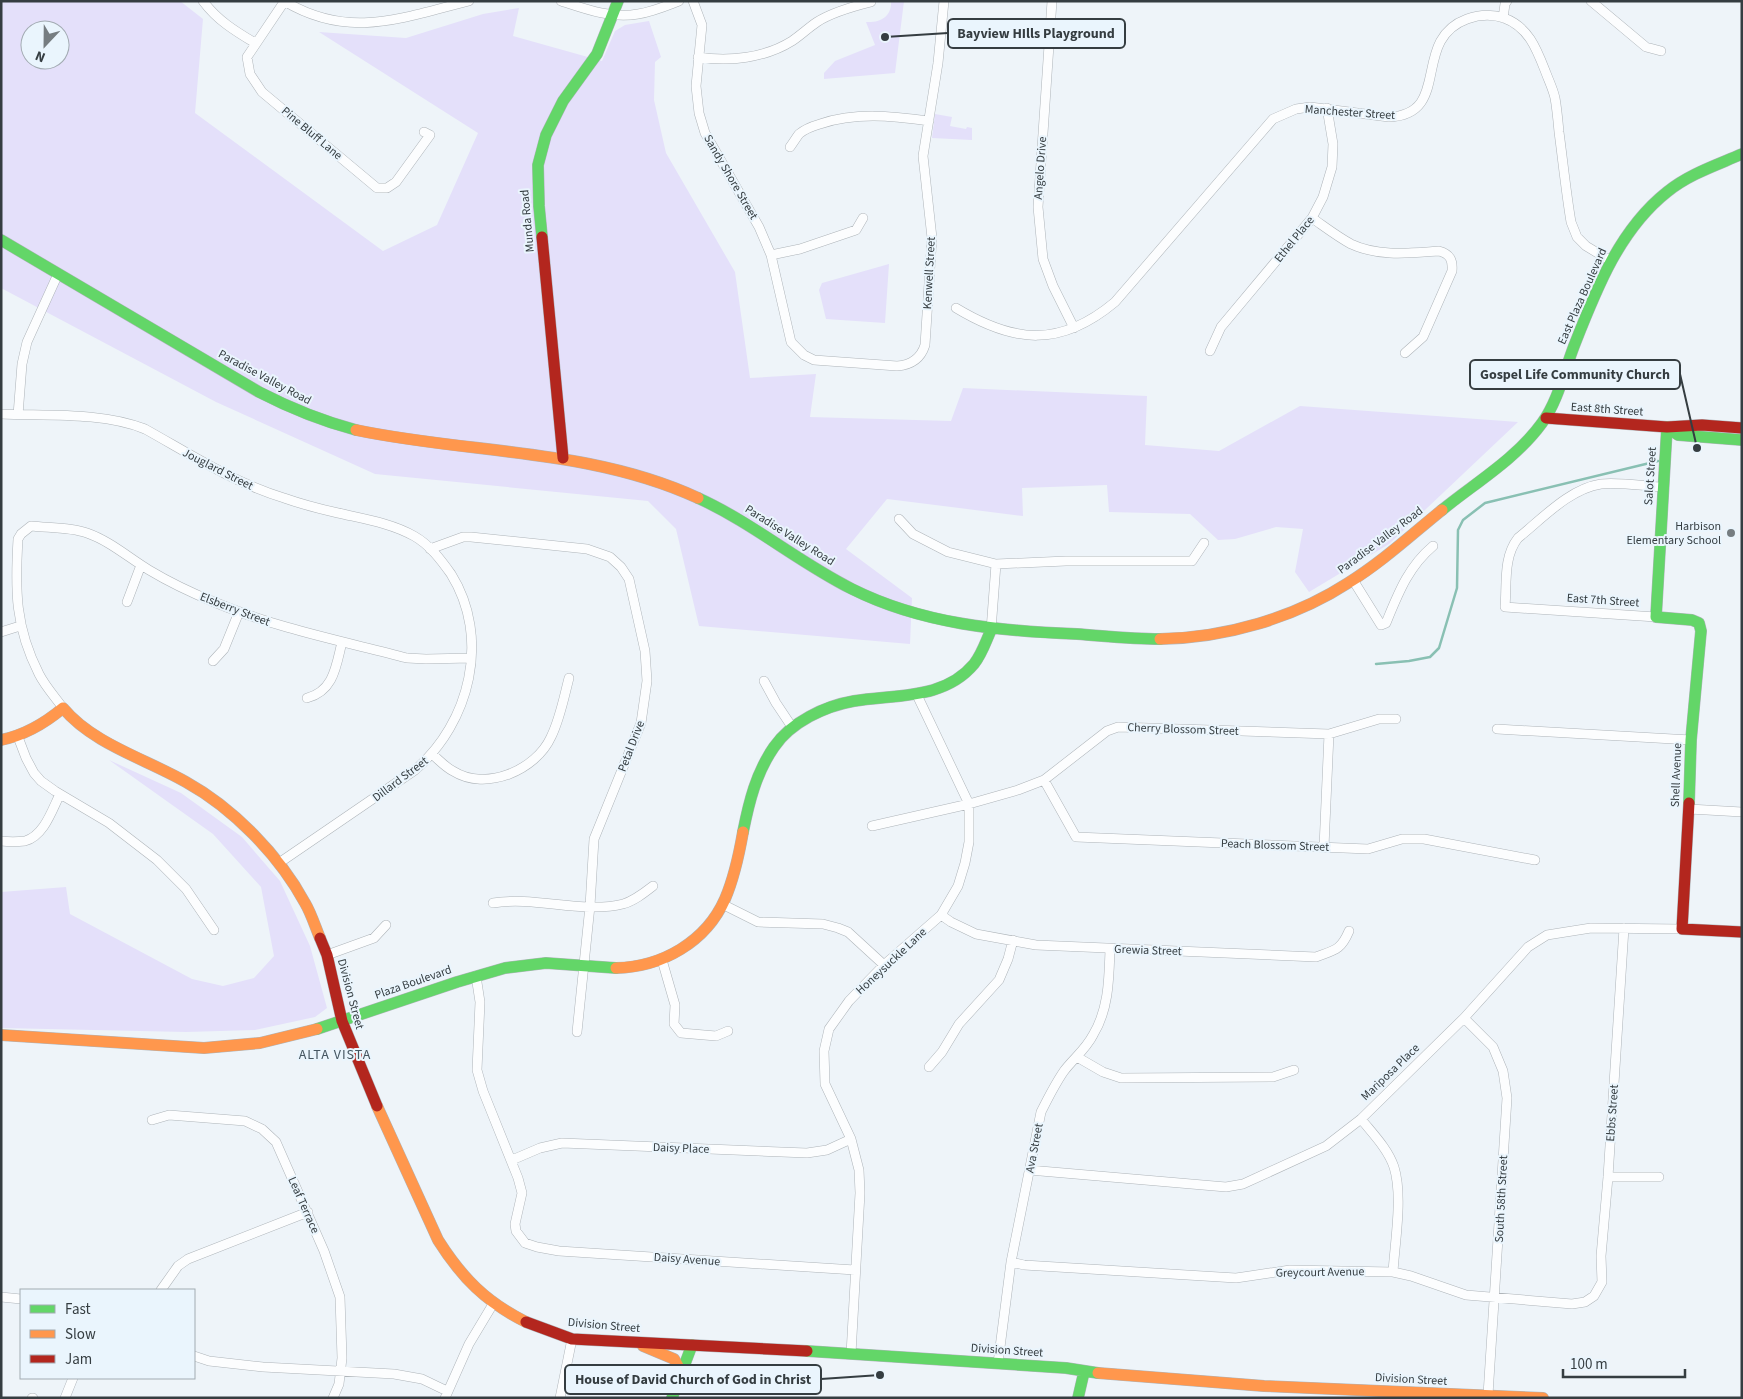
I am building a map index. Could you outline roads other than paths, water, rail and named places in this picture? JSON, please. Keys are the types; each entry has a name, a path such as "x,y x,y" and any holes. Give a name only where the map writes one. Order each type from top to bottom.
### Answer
{"main road":[{"name":"Munda Road","path":"563,458 539,206 538,165 546,135 562,101 597,54 618,1"},
{"name":"East Plaza Boulevard","path":"1546,418 1584,321 1611,261 1636,221 1665,194 1689,177 1742,154"},
{"name":"Paradise Valley Road","path":"1,240 241,382 308,416 376,434 563,458 612,467 669,485 709,502 760,531 811,566 858,592 881,602 917,615 957,625 991,630 1166,639 1211,634 1256,624 1292,611 1353,580 1510,459 1546,418"},
{"name":"East 8th Street","path":"1546,418 1667,427 1702,425 1742,428"},
{"name":"East 8th Street","path":"1667,427 1678,435 1742,440"},
{"name":"Salot Street","path":"1656,617 1667,427"},
{"name":"East 7th Street","path":"1656,617 1692,620 1699,623"},
{"name":"Shell Avenue","path":"1682,929 1691,740 1701,631 1699,623"},
{"path":"722,904 730,888 736,866 755,781 764,760 778,741 792,727 814,714 836,705 854,701 917,695 947,686 964,674 979,657 991,630"},
{"path":"1,740 18,737 43,724 63,708"},
{"name":"Division Street","path":"63,708 72,719 95,736 204,793 238,819 280,863 306,903 327,955 342,1021 360,1066 438,1240 449,1259 474,1288 510,1316 548,1332 572,1339 998,1363 1066,1368 1084,1372 1268,1386 1443,1394 1488,1394 1543,1398"},
{"name":"Plaza Boulevard","path":"1,1034 204,1048 266,1042 342,1021 511,966 542,963 625,968 662,960 699,936 722,904"},
{"name":"Mariposa Place","path":"1682,929 1742,932"},
{"path":"634,1342 674,1359 679,1368 678,1381"},
{"path":"672,1398 692,1345"},
{"path":"1078,1398 1084,1372"}],"street":[{"path":"203,1 212,13 230,28 255,43"},
{"path":"284,1 305,13 333,22 351,24 387,22 469,1"},
{"name":"Pine Bluff Lane","path":"284,1 247,57 250,74 257,87 377,188 387,188 396,182 430,135 424,132"},
{"path":"561,1 588,10 612,15 638,14 679,1"},
{"name":"Sandy Shore Street","path":"693,1 702,25 696,86 699,113 705,133 759,226 771,256 780,291"},
{"name":"Kenwell Street","path":"780,291 791,342 804,355 814,360 898,366 909,364 918,358 924,349 932,238 923,156 938,63 944,1"},
{"name":"Angelo Drive","path":"1052,1 1038,207 1043,258 1053,286 1074,328"},
{"path":"1504,18 1507,1"},
{"path":"1591,1 1646,47 1661,51"},
{"path":"698,57 726,60 763,53 791,42 818,21 871,2"},
{"name":"Manchester Street","path":"956,308 983,324 1014,334 1045,335 1074,328 1101,314 1115,302 1273,119 1296,109 1310,107 1389,117 1400,116 1410,112 1426,96 1435,52 1446,34 1457,24 1471,18 1487,15 1504,18 1515,23 1527,33 1535,45 1555,97 1571,222 1577,237 1586,246 1611,261"},
{"name":"Ethel Place","path":"1210,351 1221,327 1312,218 1323,197 1332,167 1332,144 1328,108"},
{"path":"790,147 800,133 809,128 841,118 894,116 928,121"},
{"path":"771,256 800,249 856,230 863,218"},
{"path":"1312,218 1351,244 1368,250 1400,254 1440,251 1445,252 1451,258 1453,262 1452,271 1423,337 1405,353"},
{"path":"18,415 22,364 27,342 58,274"},
{"name":"Jouglard Street","path":"1,414 104,418 132,424 145,429 223,474 252,487 284,498 391,526 415,537 430,549"},
{"name":"East 7th Street","path":"1656,617 1505,607 1508,556 1512,545 1567,498 1585,488 1603,484 1663,487"},
{"path":"899,519 913,534 948,552 996,564 1066,561 1192,561 1204,543"},
{"name":"Elsberry Street","path":"18,540 21,534 31,526 82,532 104,541 141,565 213,602 281,626 407,658 471,658"},
{"name":"Petal Drive","path":"430,549 471,536 587,549 610,557 621,567 629,579 646,659 646,695 641,723 594,839 590,906 578,1032"},
{"name":"Division Street","path":"18,540 17,593 20,626 27,649 40,676 63,708"},
{"path":"1353,580 1381,625 1384,625 1400,587 1413,566 1433,546"},
{"name":"Dillard Street","path":"280,863 415,770 432,754 448,733 460,710 468,684 471,634 463,600 453,578 430,549"},
{"path":"991,630 996,564"},
{"path":"127,602 141,565"},
{"path":"213,660 224,650 239,612"},
{"path":"1,632 20,626"},
{"path":"307,698 324,690 331,681 342,642"},
{"path":"432,754 453,772 472,777 491,778 519,770 541,752 552,736 569,678"},
{"path":"764,681 792,727"},
{"name":"Honeysuckle Lane","path":"850,1354 860,1193 859,1170 851,1139 825,1084 824,1051 829,1029 849,1001 884,965 941,915 958,886 969,842 969,804 951,762 917,695"},
{"name":"Cherry Blossom Street","path":"872,826 969,804 1018,790 1044,780 1107,731 1118,727 1329,734 1379,719 1396,719"},
{"path":"1497,729 1691,740"},
{"path":"1324,847 1329,734"},
{"path":"18,737 34,773 41,781 109,823 157,860 186,889 214,930"},
{"name":"Peach Blossom Street","path":"1044,780 1076,837 1368,849 1402,839 1424,839 1535,860"},
{"path":"1,842 25,841 40,832 60,794"},
{"path":"1689,809 1742,812"},
{"path":"493,903 510,900 590,906 624,904 653,886"},
{"path":"722,904 758,922 823,924 838,928 848,932 884,965"},
{"name":"Grewia Street","path":"941,915 976,934 1036,945 1110,949 1316,957 1343,945 1350,931"},
{"path":"327,955 374,938 386,925"},
{"name":"Mariposa Place","path":"1029,1170 1226,1187 1243,1184 1326,1146 1361,1119 1464,1018 1528,947 1547,935 1591,928 1682,929"},
{"name":"Ebbs Street","path":"1594,1296 1602,1282 1601,1256 1624,928"},
{"path":"929,1067 942,1052 960,1024 999,980 1008,959 1013,940"},
{"name":"Ava Street","path":"998,1363 1011,1262 1041,1112 1052,1090 1093,1036 1104,1012 1110,949"},
{"path":"662,960 674,1005 674,1024 682,1032 716,1036 728,1031"},
{"path":"476,976 480,1002 478,1070 484,1091 512,1160"},
{"name":"South 58th Street","path":"1464,1018 1493,1047 1503,1071 1507,1098 1488,1394"},
{"path":"1077,1056 1103,1072 1121,1078 1274,1076 1294,1070"},
{"name":"Leaf Terrace","path":"152,1120 169,1115 238,1120 251,1123 262,1129 276,1142 330,1264 340,1297 341,1371 339,1384 333,1398"},
{"path":"1361,1119 1383,1146 1393,1166 1398,1189 1393,1272"},
{"name":"Daisy Place","path":"512,1160 540,1148 562,1143 807,1153 827,1150 851,1139"},
{"name":"Daisy Avenue","path":"512,1160 522,1194 515,1224 516,1231 524,1243 559,1251 855,1270"},
{"path":"1608,1176 1659,1177"},
{"path":"162,1289 178,1266 188,1259 308,1212"},
{"name":"Greycourt Avenue","path":"1011,1262 1024,1265 1236,1278 1290,1270 1393,1272 1411,1276 1466,1295 1572,1304 1585,1302 1594,1296"},
{"path":"1,1297 20,1299"},
{"path":"195,1356 209,1361 263,1367 394,1374 422,1379 446,1394 468,1344 493,1304"},
{"path":"560,1398 572,1339"},
{"path":"65,1398 73,1379"}],"waterway":[{"path":"1376,664 1430,657 1439,648 1457,588 1458,530 1463,520 1485,503 1658,461"}],"place":[{"name":"Bayview HIlls Playground","path":"885,37"},
{"name":"Gospel Life Community Church","path":"1697,448"},
{"name":"Harbison Elementary School","path":"1731,533"},
{"name":"House of David Church of God in Christ","path":"880,1375"}],"district":[{"name":"ALTA VISTA","path":"335,1054"}]}
